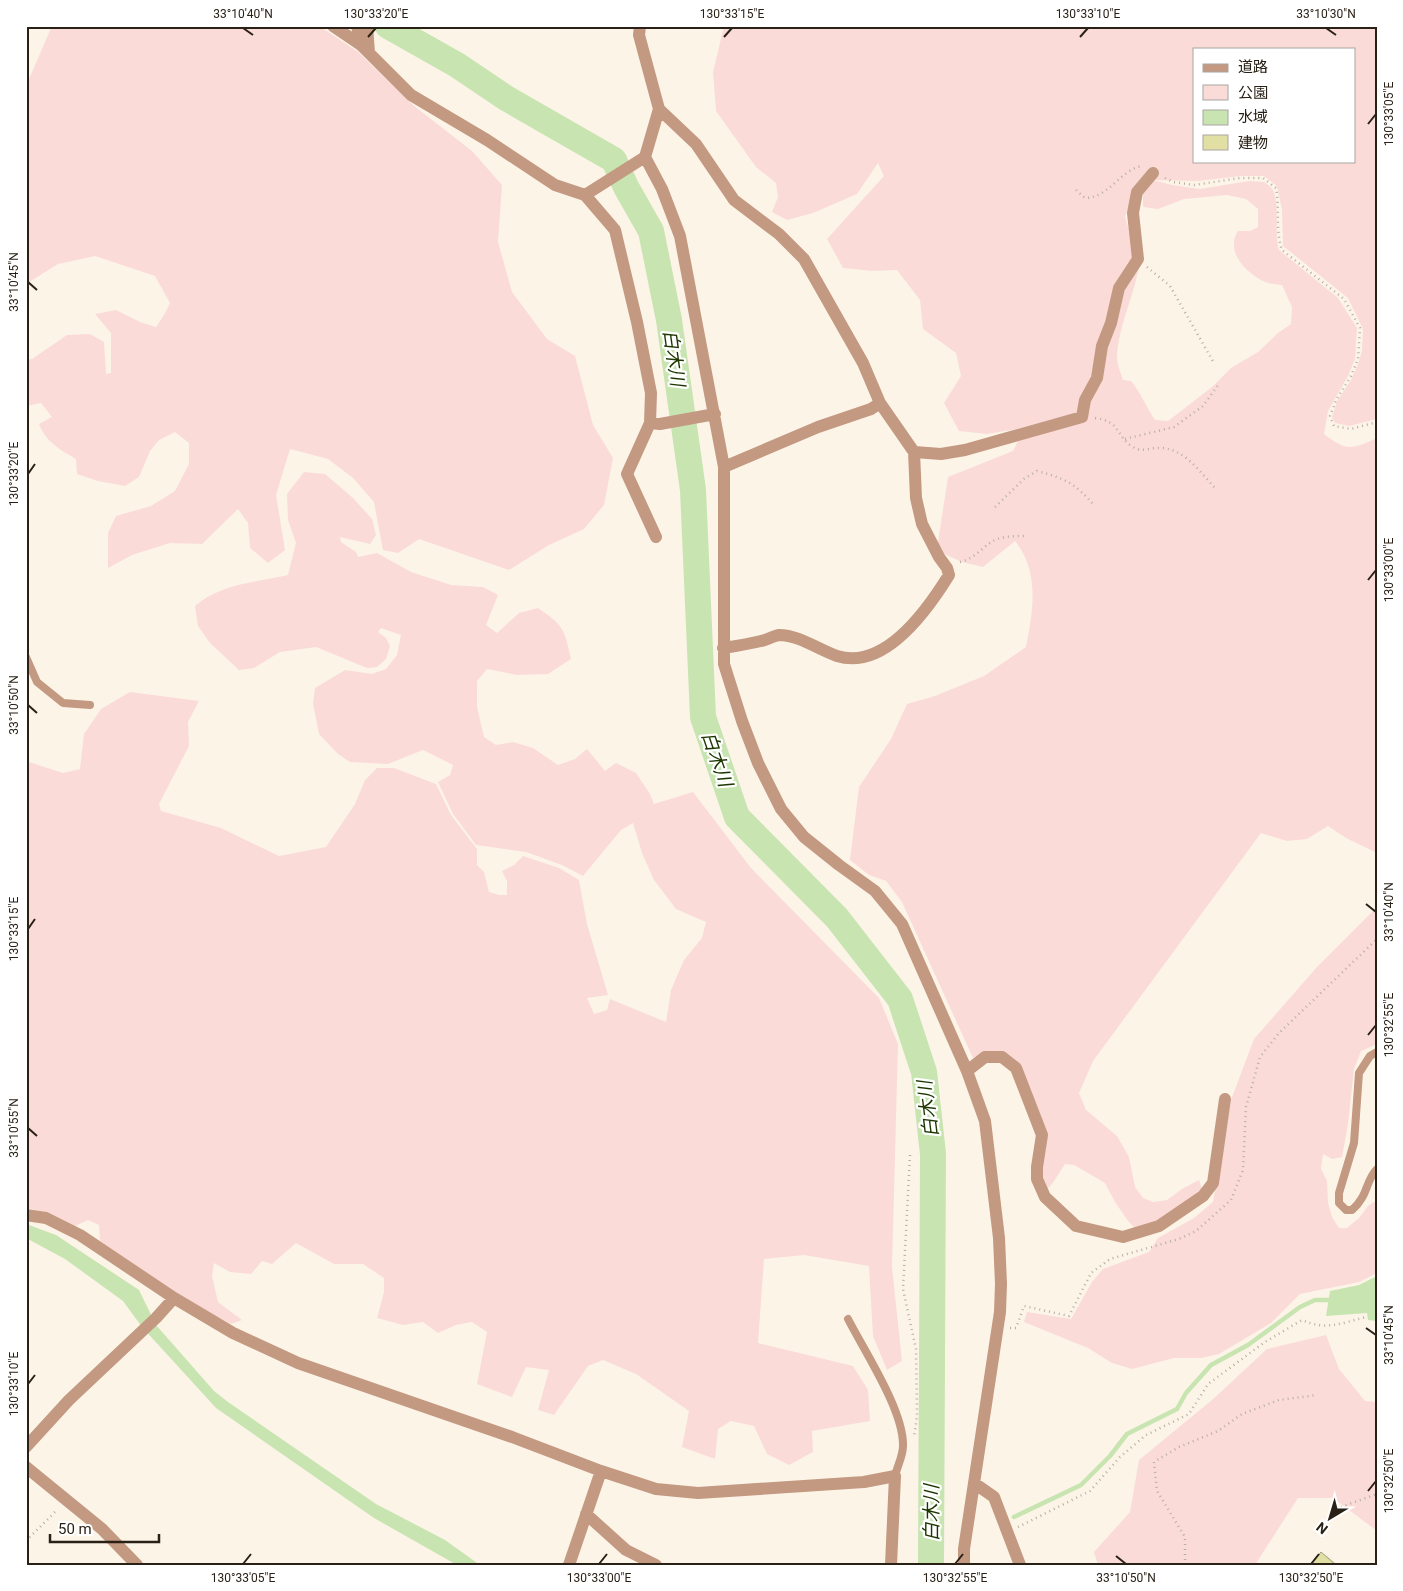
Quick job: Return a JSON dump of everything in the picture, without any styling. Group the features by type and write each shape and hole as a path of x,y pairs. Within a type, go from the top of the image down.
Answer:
{"street":[{"path":"333,26 365,49 410,95 487,140 555,185 585,195 615,230 637,322 655,424 627,474 656,538"},
{"path":"357,26 365,49"},
{"path":"365,49 367,26"},
{"path":"640,26 639,35 659,109 696,144 734,200 780,234 804,259 863,363 880,403 914,452 916,498 922,524 950,574 908,630 892,644 874,654 850,658 844,657 793,638 778,635 764,641 723,648"},
{"path":"585,195 640,161 659,109"},
{"path":"640,161 662,189 680,236 715,414 724,467 724,664 742,721 758,763 781,809 804,837 839,866 875,891 902,924 967,1071 985,1120 998,1228 1001,1284 998,1328 964,1549 964,1565"},
{"path":"914,452 941,454 965,450 1082,417 1085,400 1097,378 1102,346 1111,323 1119,288 1138,259 1133,213 1136,192 1153,173"},
{"path":"724,467 880,403"},
{"path":"655,424 715,414"},
{"path":"967,1071 986,1057 1002,1057 1016,1068 1042,1135 1037,1179 1045,1196 1076,1226 1123,1237 1159,1226 1203,1196 1213,1183 1225,1099"},
{"path":"26,1215 46,1218 80,1235 174,1298 233,1333 298,1363 656,1489 698,1493 864,1482 894,1476 891,1565"},
{"path":"26,1447 69,1400 156,1318 174,1298"},
{"path":"27,1469 102,1530 137,1565"},
{"path":"569,1565 601,1471"},
{"path":"974,1483 994,1497 1020,1565"},
{"path":"586,1514 626,1550 656,1565"}],"lane":[{"path":"26,657 36,682 63,703 90,705"},
{"path":"1377,1052 1370,1056 1360,1073 1354,1143 1339,1193 1339,1203 1346,1210 1352,1210 1359,1204 1366,1192 1371,1174 1377,1169"},
{"path":"848,1320 882,1382 900,1421 903,1448 894,1476"}],"path":[{"path":"1076,190 1085,198 1093,198 1120,179 1131,168 1143,165 1153,173 1173,182 1194,185 1240,178 1263,178 1276,188 1278,229 1282,250 1344,299 1360,328 1358,359 1351,376 1336,400 1330,416 1331,422 1334,426 1351,428 1377,422"},
{"path":"1138,259 1170,286 1214,363"},
{"path":"1125,439 1174,427 1203,406 1220,384"},
{"path":"1082,417 1103,419 1111,422 1134,448 1143,450 1160,448 1183,455 1215,488"},
{"path":"995,507 1024,480 1037,471 1062,477 1078,486 1095,506"},
{"path":"946,566 970,559 997,540 1010,536 1026,536"},
{"path":"998,1328 1016,1328 1024,1306 1069,1316 1091,1273 1110,1259 1179,1239 1196,1231 1231,1200 1243,1170 1246,1108 1260,1057 1279,1033 1377,939"},
{"path":"910,1155 903,1289 916,1349 917,1416 914,1443"},
{"path":"1008,1532 1090,1492 1120,1457 1146,1435 1189,1414 1208,1384 1265,1342 1302,1320 1316,1326 1327,1326 1366,1317"},
{"path":"1185,1565 1185,1537 1157,1491 1154,1462 1179,1447 1218,1431 1242,1414 1279,1400 1317,1395"},
{"path":"1341,1506 1377,1494"},
{"path":"26,1541 67,1500"}],"green space":[{"path":"52,26 319,26 357,51 413,105 472,151 502,185 498,242 512,292 547,339 575,356 593,425 613,458 604,505 584,529 549,545 509,570 419,539 398,553 383,550 374,502 353,478 328,459 290,449 276,495 285,550 268,563 250,548 248,523 238,509 202,544 170,543 132,555 108,568 108,533 116,516 151,506 175,491 189,464 189,443 175,432 159,440 150,451 139,477 125,486 98,481 77,474 76,459 59,448 45,435 39,424 52,417 41,403 26,406 26,360 32,359 67,335 90,334 104,342 106,374 111,373 111,333 95,314 116,310 140,322 156,327 170,303 155,276 95,256 58,264 26,284 26,86"},
{"path":"724,26 1377,26 1377,419 1349,426 1335,423 1332,417 1337,401 1351,380 1358,364 1362,351 1363,329 1348,298 1283,246 1282,210 1277,186 1264,176 1241,176 1198,181 1153,180 1200,189 1249,181 1264,182 1273,190 1275,196 1279,250 1338,298 1357,328 1355,359 1348,376 1328,411 1324,434 1338,444 1350,447 1361,445 1377,438 1377,853 1346,838 1328,826 1307,839 1287,841 1261,833 1093,1061 1079,1093 1086,1110 1117,1136 1129,1157 1135,1187 1143,1198 1153,1202 1167,1200 1199,1180 1203,1192 1173,1220 1143,1236 1128,1221 1105,1183 1074,1165 1065,1164 1047,1189 1040,1175 1046,1145 1041,1120 1017,1064 1002,1054 984,1052 973,1058 902,902 886,881 869,875 850,860 859,787 891,739 907,704 935,696 984,676 1026,647 1031,620 1031,579 1023,553 1015,541 983,567 962,562 940,552 938,542 948,477 1013,451 1019,439 1085,419 1089,398 1100,378 1105,345 1122,288 1139,266 1120,334 1117,361 1123,380 1131,381 1155,420 1168,421 1212,387 1231,368 1258,352 1278,333 1291,324 1292,307 1282,285 1267,283 1256,277 1244,266 1235,253 1234,246 1238,231 1250,231 1258,227 1258,209 1246,199 1227,195 1184,199 1158,209 1143,207 1143,195 1131,200 1125,217 1132,239 1134,261 1117,287 1109,322 1101,341 1095,376 1083,398 1079,414 1022,430 1017,429 987,434 959,431 944,403 961,376 956,353 923,329 920,300 897,270 873,271 843,268 827,239 884,176 878,163 857,194 813,213 787,220 772,212 778,197 776,183 756,167 716,111 713,72"},
{"path":"304,472 325,474 353,498 372,519 376,535 370,544 340,537 341,542 356,552 358,557 377,553 411,572 451,585 483,587 498,595 486,625 497,633 519,613 538,608 553,619 562,629 567,640 571,659 548,674 517,675 487,669 477,681 477,707 484,737 496,745 513,742 533,748 558,765 575,759 587,749 605,771 616,763 636,773 650,794 654,804 693,792 751,868 879,998 898,1044 892,1267 902,1361 887,1370 873,1336 869,1266 804,1255 764,1259 758,1343 853,1366 868,1390 870,1421 812,1431 813,1452 789,1465 767,1454 754,1426 731,1421 718,1429 715,1459 682,1447 689,1411 636,1374 603,1360 588,1366 554,1415 538,1410 549,1370 526,1367 512,1397 477,1384 487,1332 472,1322 456,1325 438,1333 423,1322 403,1325 377,1318 384,1292 384,1278 363,1264 334,1264 296,1243 272,1264 262,1261 251,1274 230,1272 214,1263 212,1276 218,1302 242,1320 231,1324 179,1297 100,1241 99,1225 88,1220 75,1226 46,1212 26,1208 26,761 63,773 80,769 84,734 101,709 130,692 199,701 188,722 189,746 159,804 161,811 221,828 279,856 326,847 355,804 365,780 377,768 394,768 436,784 451,815 477,849 477,865 484,872 489,892 507,895 507,881 502,871 514,865 523,856 559,868 579,880 587,924 608,995 587,998 594,1014 607,1010 610,999 666,1022 671,990 684,960 702,938 706,922 676,909 654,880 642,853 633,823 621,830 583,876 562,865 526,852 476,845 453,814 438,782 450,775 453,765 423,750 388,764 350,762 338,754 319,734 313,704 315,688 345,670 372,674 386,669 397,655 401,635 381,628 378,632 386,638 390,646 386,659 377,667 367,668 316,647 280,652 254,668 239,670 210,643 198,626 195,606 215,593 227,588 288,575 296,543 288,520 287,494"},
{"path":"1377,907 1377,1044 1361,1051 1354,1069 1342,1157 1332,1159 1323,1154 1321,1169 1327,1181 1328,1203 1332,1217 1339,1228 1347,1228 1359,1218 1368,1206 1377,1202 1377,1273 1359,1282 1300,1294 1271,1323 1219,1354 1201,1358 1174,1358 1132,1369 1112,1363 1088,1348 1024,1322 1027,1312 1071,1319 1092,1282 1103,1269 1149,1252 1158,1238 1194,1218 1213,1202 1231,1100 1254,1039 1317,967"},
{"path":"1326,1335 1339,1369 1365,1401 1377,1402 1377,1531 1333,1498 1298,1498 1255,1565 1098,1565 1094,1552 1130,1512 1139,1460 1212,1400 1267,1349"}],"water":[{"path":"26,1224 56,1235 139,1290 156,1325 214,1391 228,1402 376,1504 445,1540 480,1565 457,1565 374,1518 216,1408 142,1327 123,1301 65,1259 26,1238"},
{"path":"1377,1276 1377,1321 1368,1320 1367,1313 1326,1316 1330,1291 1359,1285"}],"building":[{"path":"1321,1552 1336,1565 1311,1565"}],"waterway":[{"name":"白木川","path":"388,26 457,65 506,98 614,160 626,187 651,231 669,320 693,490 703,717 737,817 837,918 900,999 924,1072 933,1154 931,1565"},
{"path":"1014,1517 1081,1485 1110,1456 1127,1434 1177,1409 1186,1393 1211,1365 1248,1345 1300,1307 1315,1300 1333,1300"}]}
